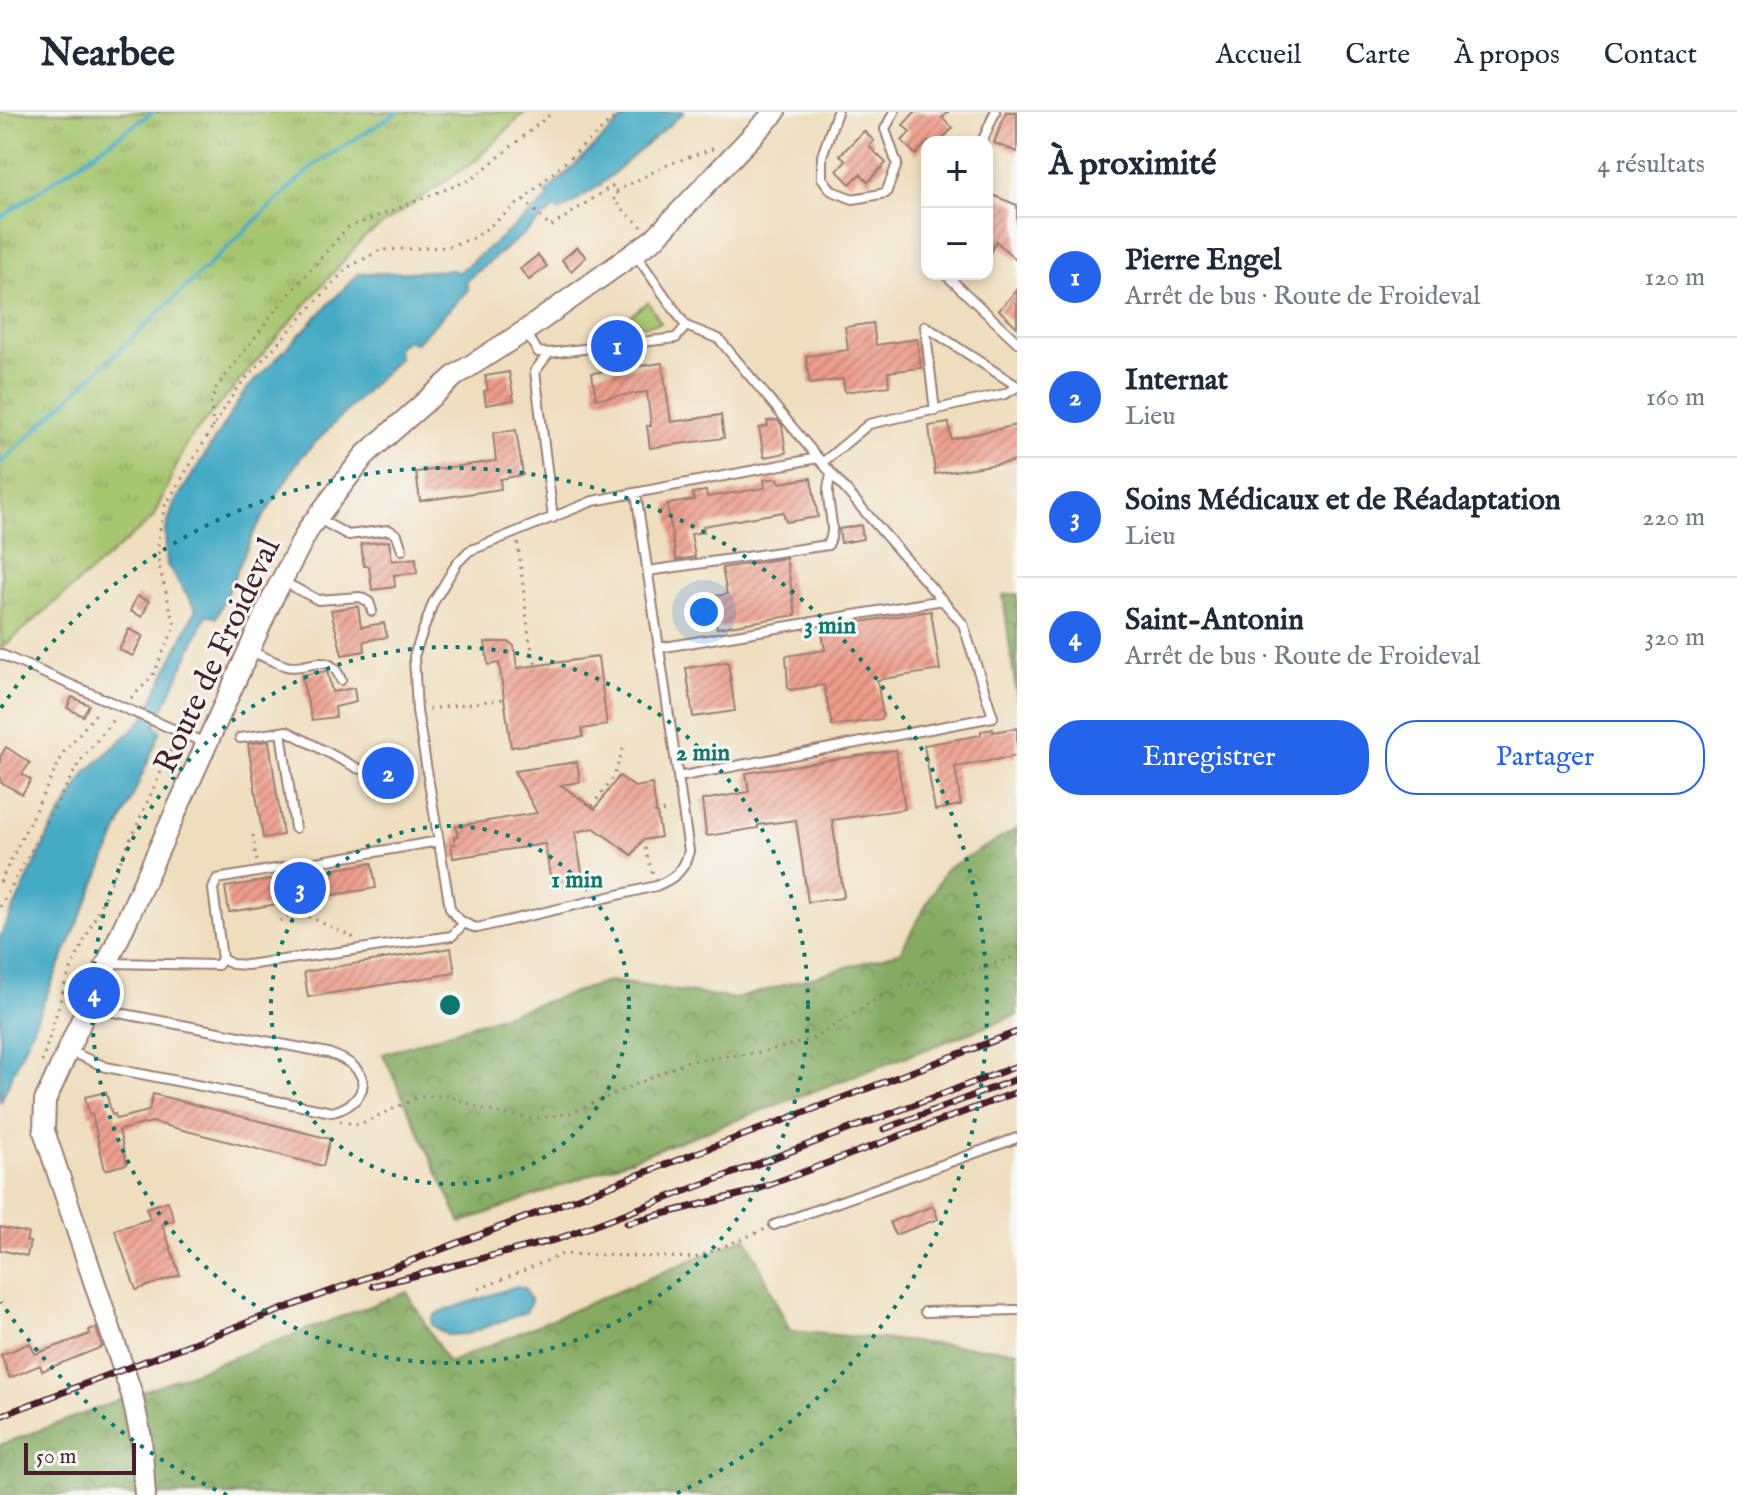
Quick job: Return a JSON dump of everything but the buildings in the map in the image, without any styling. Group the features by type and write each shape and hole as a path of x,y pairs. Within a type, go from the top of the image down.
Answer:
{"street":[{"name":"Route de Froideval","path":"145,1495 141,1438 132,1395 44,1131 45,1101 206,744 282,580 316,517 365,455 456,375 636,255 775,112"}],"lane":[{"path":"837,112 822,156 822,178 832,191 853,199 886,193 897,164 885,129 894,112"},
{"path":"985,136 995,112"},
{"path":"636,255 686,326 719,339 963,624 993,717 678,777"},
{"path":"951,280 1017,342"},
{"path":"525,331 538,352 549,353 676,338 686,326"},
{"path":"636,493 689,851 685,866 674,878 656,886 477,928 456,918 450,908 417,711 414,656 433,603 457,563 469,551 593,501 636,493 820,460 869,424 935,411 1005,394 1017,386 925,326 935,411"},
{"path":"549,353 535,371 553,518"},
{"path":"648,571 828,545 833,537 827,485 832,474"},
{"path":"316,517 348,535 389,530 397,535 402,550"},
{"path":"282,580 318,600 360,597 369,602 372,611"},
{"path":"659,648 943,600"},
{"path":"249,650 289,667 319,662 330,665 338,670 341,680"},
{"path":"0,654 206,744"},
{"path":"240,738 287,731 359,769"},
{"path":"281,732 295,828"},
{"path":"108,963 218,965 222,959 213,889 217,879 439,841"},
{"path":"222,959 232,964 247,965 452,936 464,923"},
{"path":"69,1050 106,1067 332,1112 353,1104 359,1097 361,1077 355,1066 328,1053 88,1007"},
{"path":"774,1225 1017,1138"},
{"path":"925,1312 1017,1310"}],"path":[{"path":"213,428 211,404 216,388 278,307 347,228 472,179 553,112"},
{"path":"0,907 79,763 136,691 152,677 175,626 159,566 158,538 165,506 237,388 347,268 381,250 447,247 476,237 524,199 621,112"},
{"path":"616,191 669,164 720,146 736,155"},
{"path":"524,199 550,227 612,186 618,195 613,200 654,239"},
{"path":"517,532 529,637 536,666"},
{"path":"417,711 504,699"},
{"path":"0,882 64,752 107,701"},
{"path":"41,1065 66,981 179,732"},
{"path":"592,806 614,776 624,746"},
{"path":"654,813 683,807"},
{"path":"253,835 257,870"},
{"path":"640,842 645,847 656,886"},
{"path":"280,921 293,912 299,912 363,942 366,948"},
{"path":"328,1119 358,1125 419,1097 448,1095 485,1110 532,1119 571,1113 688,1061 762,1052 813,1039 889,991 1017,956"},
{"path":"479,1289 563,1254 695,1258 774,1225"}],"green space":[{"path":"0,112 525,112 476,160 363,238 187,442 153,518 1,649"},
{"path":"648,302 661,323 611,330"},
{"path":"1017,594 1017,700 1003,595"},
{"path":"1017,829 1017,1015 461,1223 383,1054 609,981 735,999 900,952 946,869"},
{"path":"746,1237 790,1331 1017,1351 1017,1495 0,1495 0,1445 407,1292 448,1363"}],"water":[{"path":"630,112 684,112 600,185 559,212 555,208 466,281 468,290 416,343 406,340 397,348 398,359 300,458 254,532 216,618 207,614 155,726 161,731 0,1103 0,937 50,832 87,772 143,720 196,609 167,565 165,532 174,504 245,391 358,274 454,270 458,273 549,198 546,193"},
{"path":"517,1286 524,1288 531,1301 526,1312 467,1334 447,1335 432,1325 432,1318 438,1313"}],"waterway":[{"path":"0,218 153,112"},
{"path":"0,464 314,165 398,112"}],"railway":[{"path":"0,1416 1017,1032"},
{"path":"373,1286 558,1239 1017,1066"},
{"path":"884,1129 1017,1079"},
{"path":"627,1223 750,1192 1017,1092"}],"place":[{"name":"Pierre Engel","path":"617,346"},
{"name":"Internat","path":"388,773"},
{"name":"Soins Médicaux et de Réadaptation","path":"300,888"},
{"name":"Saint-Antonin","path":"94,993"}]}
